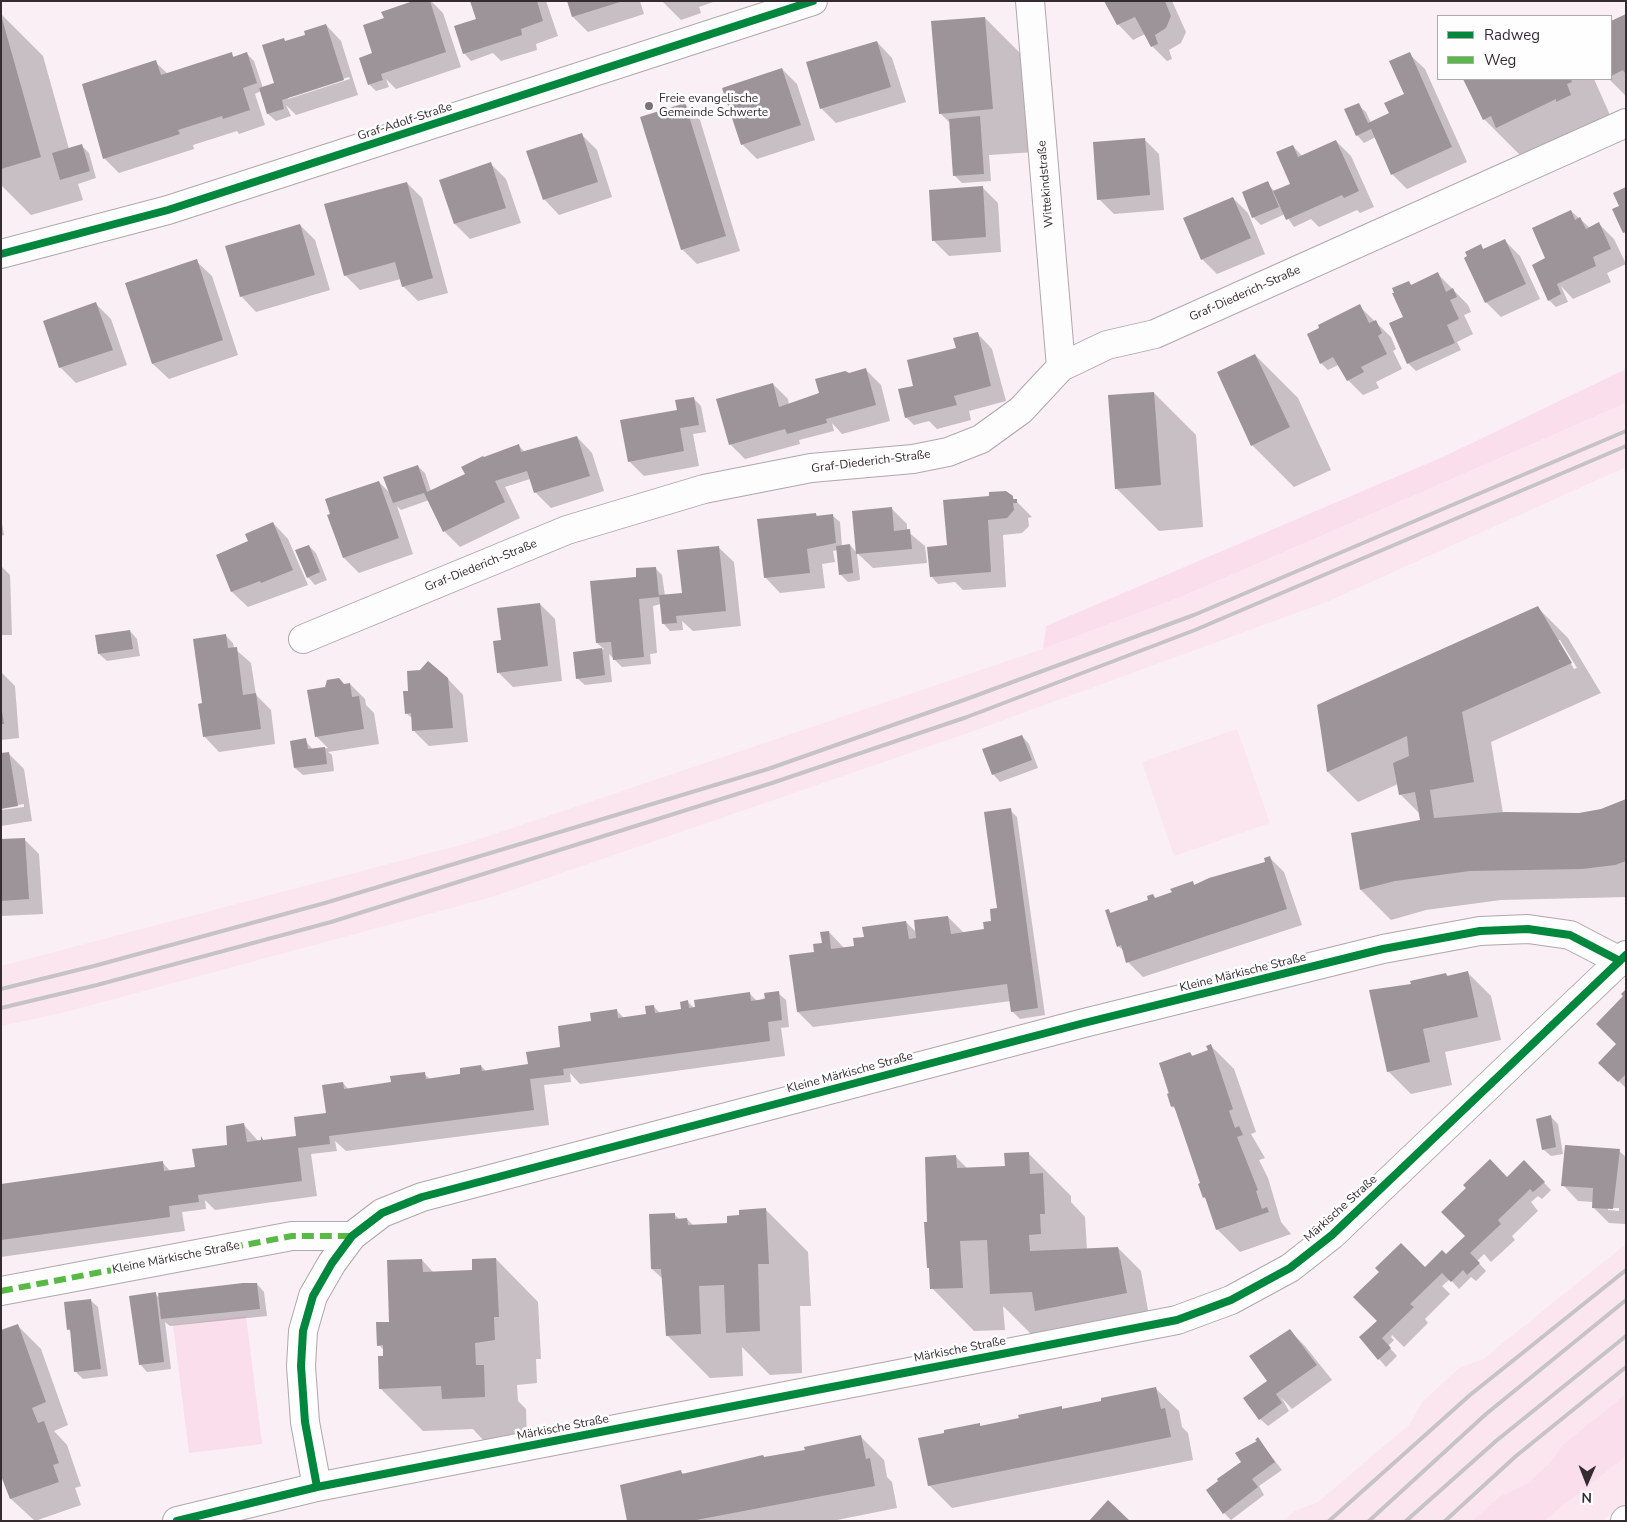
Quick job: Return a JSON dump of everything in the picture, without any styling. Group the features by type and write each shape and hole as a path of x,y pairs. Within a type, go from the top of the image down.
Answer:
{"street":[{"name":"Graf-Adolf-Straße","path":"1,254 176,208 813,1"},
{"name":"Wittekindstraße","path":"1030,1 1061,367"},
{"name":"Graf-Diederich-Straße","path":"303,639 567,530 704,489 811,468 913,459 948,452 981,439 1021,410 1061,367 1107,345 1155,334 1626,123"},
{"name":"Kleine Märkische Straße","path":"317,1487 304,1422 301,1366 303,1331 312,1296 332,1263 352,1236 382,1213 422,1197 1084,1024 1383,950 1480,931 1528,930 1570,935 1623,958"},
{"name":"Märkische Straße","path":"177,1521 317,1487 1177,1320 1231,1300 1290,1268 1332,1235 1623,958"},
{"name":"Kleine Märkische Straße","path":"1,1291 292,1236 352,1236"}],"shaded area":[{"path":"1626,369 1626,403 1183,596 1043,649 1046,626 1445,456"},
{"path":"1626,403 1626,467 1329,601 968,733 492,897 66,1012 1,1026 1,966 468,843 1043,649 1183,596"},
{"path":"1237,729 1270,823 1174,856 1142,762"},
{"path":"1626,1244 1626,1502 1603,1521 1284,1521 1294,1511 1318,1502 1410,1424 1422,1402 1459,1368 1483,1359"},
{"path":"246,1316 262,1444 189,1453 173,1325"},
{"path":"1626,1394 1626,1456 1543,1521 1472,1521 1499,1497 1528,1483 1549,1464 1564,1444"}],"building":[{"path":"413,1 430,1 446,52 381,74 383,80 368,85 359,58 372,53 363,25 384,18 381,12"},
{"path":"470,1 537,1 543,21 521,29 522,35 463,54 454,26 476,19"},
{"path":"567,1 620,1 620,2 572,17"},
{"path":"1104,1 1165,1 1171,16 1166,28 1155,35 1158,44 1151,47 1135,17 1117,25"},
{"path":"1626,14 1626,75 1623,70 1612,76 1612,21"},
{"path":"1,15 41,157 1,169"},
{"path":"985,17 993,109 939,114 931,21"},
{"path":"326,24 344,80 282,100 284,109 267,114 259,88 274,83 262,45 284,38 285,41 305,35 304,31"},
{"path":"877,41 891,87 820,109 806,62"},
{"path":"232,52 233,57 247,52 257,83 243,88 250,110 223,119 222,116 178,130 180,134 103,159 82,84 156,60 161,75"},
{"path":"1410,52 1452,147 1391,175 1371,129 1356,136 1344,109 1359,103 1368,123 1389,113 1384,103 1404,94 1389,61"},
{"path":"782,68 801,125 741,145 722,88"},
{"path":"1463,80 1571,80 1572,82 1567,84 1571,95 1556,102 1556,99 1496,128 1491,116 1483,120"},
{"path":"685,103 726,236 681,250 640,117"},
{"path":"980,116 984,174 953,176 949,119"},
{"path":"582,133 598,182 543,200 526,151"},
{"path":"1145,138 1150,195 1097,200 1093,142"},
{"path":"1336,140 1359,191 1344,198 1342,195 1286,220 1273,191 1290,184 1276,152 1293,145 1298,157"},
{"path":"82,144 90,171 60,180 52,153"},
{"path":"491,162 506,208 454,224 439,180"},
{"path":"1268,181 1279,207 1252,218 1242,192"},
{"path":"407,182 433,278 402,287 395,262 344,276 324,204"},
{"path":"983,186 986,237 932,241 929,190"},
{"path":"1626,187 1626,232 1623,233 1612,209 1619,206 1613,193"},
{"path":"1233,197 1251,238 1201,260 1183,218"},
{"path":"1571,210 1575,220 1580,217 1586,229 1599,222 1611,249 1593,257 1596,266 1557,284 1561,294 1548,301 1532,265 1545,258 1532,228"},
{"path":"300,224 315,275 240,297 225,246"},
{"path":"1505,239 1526,284 1485,303 1464,258 1467,256 1465,252 1481,244 1483,249"},
{"path":"197,259 223,340 152,364 125,283"},
{"path":"1438,272 1446,292 1453,288 1457,297 1450,300 1459,319 1447,325 1455,343 1407,364 1389,323 1403,317 1392,293 1394,293 1392,288 1409,281 1411,285"},
{"path":"96,302 113,350 59,368 43,321"},
{"path":"1360,304 1369,323 1376,320 1382,333 1378,336 1387,354 1361,367 1364,372 1347,381 1333,357 1320,364 1307,334 1319,328 1318,325"},
{"path":"978,332 991,386 954,396 957,405 905,418 898,389 913,386 907,360 956,348 953,338"},
{"path":"1255,354 1290,427 1251,446 1217,372"},
{"path":"866,368 876,405 826,419 827,423 787,434 785,429 729,445 716,399 773,383 779,407 819,393 815,379"},
{"path":"1154,392 1161,485 1115,489 1108,395"},
{"path":"694,397 699,425 680,428 684,451 628,462 620,420 677,410 675,400"},
{"path":"577,436 590,476 534,493 527,471 495,481 505,502 443,532 424,493 393,503 383,477 418,465 427,492 465,474 461,467 483,456 519,444 521,452"},
{"path":"379,481 399,538 343,558 327,515 330,514 325,499"},
{"path":"1006,491 1013,496 1013,499 1017,499 1017,503 1013,503 1014,510 1007,518 988,520 991,572 930,577 927,547 947,545 943,500 989,496 989,492"},
{"path":"892,507 894,531 910,529 912,549 856,554 852,511"},
{"path":"816,513 816,516 833,514 836,543 807,549 810,573 764,578 757,519"},
{"path":"273,522 293,570 261,583 260,581 231,592 216,555 248,541 245,534"},
{"path":"850,544 853,573 839,575 836,546"},
{"path":"309,545 320,572 307,578 295,550"},
{"path":"719,546 726,611 676,616 677,623 662,624 659,595 682,593 677,550"},
{"path":"656,567 659,597 639,599 644,657 613,660 611,642 596,643 590,581 636,577 636,568"},
{"path":"540,603 548,666 497,673 493,641 501,640 497,608"},
{"path":"1538,606 1572,663 1462,712 1474,782 1430,790 1434,818 1505,812 1579,813 1601,809 1626,799 1626,861 1615,865 1582,869 1470,871 1395,881 1360,890 1351,833 1420,820 1415,792 1399,795 1393,763 1409,756 1407,736 1327,772 1317,705"},
{"path":"130,630 133,649 98,654 95,635"},
{"path":"226,634 228,648 237,647 243,695 256,693 261,729 203,737 198,704 202,703 193,639"},
{"path":"602,648 605,675 576,679 573,652"},
{"path":"428,661 448,678 453,728 412,731 411,713 405,714 403,691 408,691 407,671 420,670"},
{"path":"339,678 344,684 350,683 352,697 359,696 364,729 315,737 307,690 325,687 327,680"},
{"path":"1,704 4,724 1,724"},
{"path":"1022,735 1032,760 992,775 982,749"},
{"path":"306,738 308,749 325,747 327,764 294,768 290,741"},
{"path":"9,752 18,806 1,809 1,753"},
{"path":"1011,808 1038,1008 1011,1012 1007,984 797,1012 789,955 814,952 813,944 822,943 820,932 829,931 831,949 854,946 853,938 864,937 862,927 906,921 909,939 916,938 914,920 948,916 951,934 984,929 983,922 991,921 990,909 997,908 984,812"},
{"path":"25,838 29,899 1,901 1,839"},
{"path":"1270,856 1287,909 1126,963 1121,945 1117,947 1105,910 1109,909 1110,913 1148,900 1147,896 1153,894 1155,898 1172,892 1170,889 1193,881 1194,885 1209,878 1265,862 1264,858"},
{"path":"1468,971 1478,1017 1423,1029 1430,1062 1387,1072 1369,990 1411,984 1410,981 1446,973 1447,976"},
{"path":"1626,989 1626,1074 1618,1082 1598,1063 1616,1044 1596,1024 1623,996 1621,994"},
{"path":"779,991 782,1020 768,1022 770,1041 563,1069 564,1075 530,1079 534,1110 329,1136 330,1144 298,1148 302,1181 198,1195 199,1202 169,1206 170,1217 1,1240 1,1184 163,1161 164,1171 195,1167 192,1149 227,1145 226,1126 244,1123 247,1142 261,1140 261,1136 263,1140 296,1136 294,1117 326,1113 322,1085 343,1082 344,1089 391,1082 390,1076 425,1072 426,1079 460,1074 460,1068 481,1065 482,1071 528,1064 526,1052 560,1047 558,1026 591,1021 590,1013 617,1009 618,1018 646,1014 645,1006 654,1005 655,1013 681,1009 680,1002 688,1000 689,1008 695,1007 694,1000 750,992 751,1001 765,999 764,993"},
{"path":"1211,1044 1233,1109 1229,1111 1235,1128 1239,1126 1243,1135 1237,1137 1258,1190 1256,1191 1262,1209 1267,1207 1269,1212 1216,1230 1205,1197 1203,1198 1198,1184 1200,1183 1174,1106 1171,1107 1167,1094 1169,1093 1159,1063 1190,1052 1192,1056 1208,1050 1206,1046"},
{"path":"1551,1115 1556,1147 1542,1150 1536,1119"},
{"path":"1565,1145 1620,1149 1613,1209 1592,1208 1593,1188 1561,1186"},
{"path":"1029,1152 1030,1174 1043,1173 1045,1214 1040,1214 1041,1234 1029,1235 1030,1251 1118,1247 1127,1293 1035,1311 1032,1292 990,1294 987,1240 960,1241 963,1288 930,1289 924,1222 927,1222 925,1157 956,1155 957,1168 1005,1166 1004,1153"},
{"path":"1490,1159 1507,1177 1524,1160 1545,1182 1533,1192 1530,1189 1498,1220 1501,1224 1470,1253 1480,1263 1467,1275 1463,1270 1451,1282 1442,1273 1410,1304 1414,1307 1382,1338 1391,1348 1378,1360 1359,1337 1377,1321 1353,1297 1379,1272 1375,1268 1401,1243 1425,1267 1442,1250 1446,1254 1465,1236 1441,1212 1466,1188 1463,1185"},
{"path":"766,1208 769,1264 758,1264 760,1331 726,1333 724,1285 699,1286 701,1334 666,1336 661,1269 651,1269 649,1214 675,1213 675,1219 687,1218 688,1225 727,1223 727,1216 739,1215 739,1210"},
{"path":"496,1258 499,1317 494,1317 495,1340 475,1343 476,1365 484,1365 485,1397 442,1399 441,1386 379,1389 378,1356 383,1356 383,1345 377,1346 376,1322 389,1322 387,1260 422,1259 423,1272 472,1270 472,1259"},
{"path":"257,1283 260,1309 161,1319 158,1293"},
{"path":"156,1292 164,1362 139,1365 129,1296"},
{"path":"91,1299 101,1369 74,1372 70,1329 67,1330 64,1302"},
{"path":"18,1324 46,1402 32,1408 38,1423 44,1421 59,1463 53,1465 59,1482 10,1499 1,1476 1,1330"},
{"path":"1290,1329 1317,1365 1276,1394 1282,1403 1259,1420 1243,1398 1267,1381 1249,1356"},
{"path":"1156,1387 1161,1409 1165,1408 1171,1437 928,1486 918,1438 944,1433 944,1430 980,1423 980,1426 1019,1418 1018,1415 1062,1406 1062,1409 1101,1401 1101,1398"},
{"path":"861,1435 866,1459 870,1458 875,1486 691,1521 627,1521 620,1485 681,1470 682,1474 763,1455 764,1457 805,1450 804,1447"},
{"path":"1258,1437 1275,1462 1252,1479 1258,1487 1223,1514 1206,1490 1218,1481 1217,1479 1241,1462 1235,1453 1257,1441 1255,1440"},
{"path":"1108,1500 1130,1521 1089,1521"}],"railway":[{"path":"1,989 94,966 325,903 768,769 964,700 1194,615 1626,431"},
{"path":"1,1008 97,985 331,922 772,783 967,717 1195,630 1626,446"},
{"path":"1329,1521 1470,1395 1626,1270"},
{"path":"1369,1521 1486,1414 1626,1300"},
{"path":"1406,1521 1496,1441 1626,1336"},
{"path":"1445,1521 1516,1456 1626,1367"}],"marked path":[{"path":"1,1291 292,1236 352,1236"}],"cycle path":[{"path":"1,254 168,210 813,1"},
{"path":"317,1487 305,1422 301,1366 303,1331 313,1296 332,1263 352,1236 382,1213 422,1197 1084,1023 1383,949 1480,931 1528,929 1570,935 1620,961"},
{"path":"177,1521 317,1487 1177,1320 1231,1300 1290,1268 1332,1235 1626,955"}],"place":[{"name":"Freie evangelische Gemeinde Schwerte","path":"649,106"}]}
